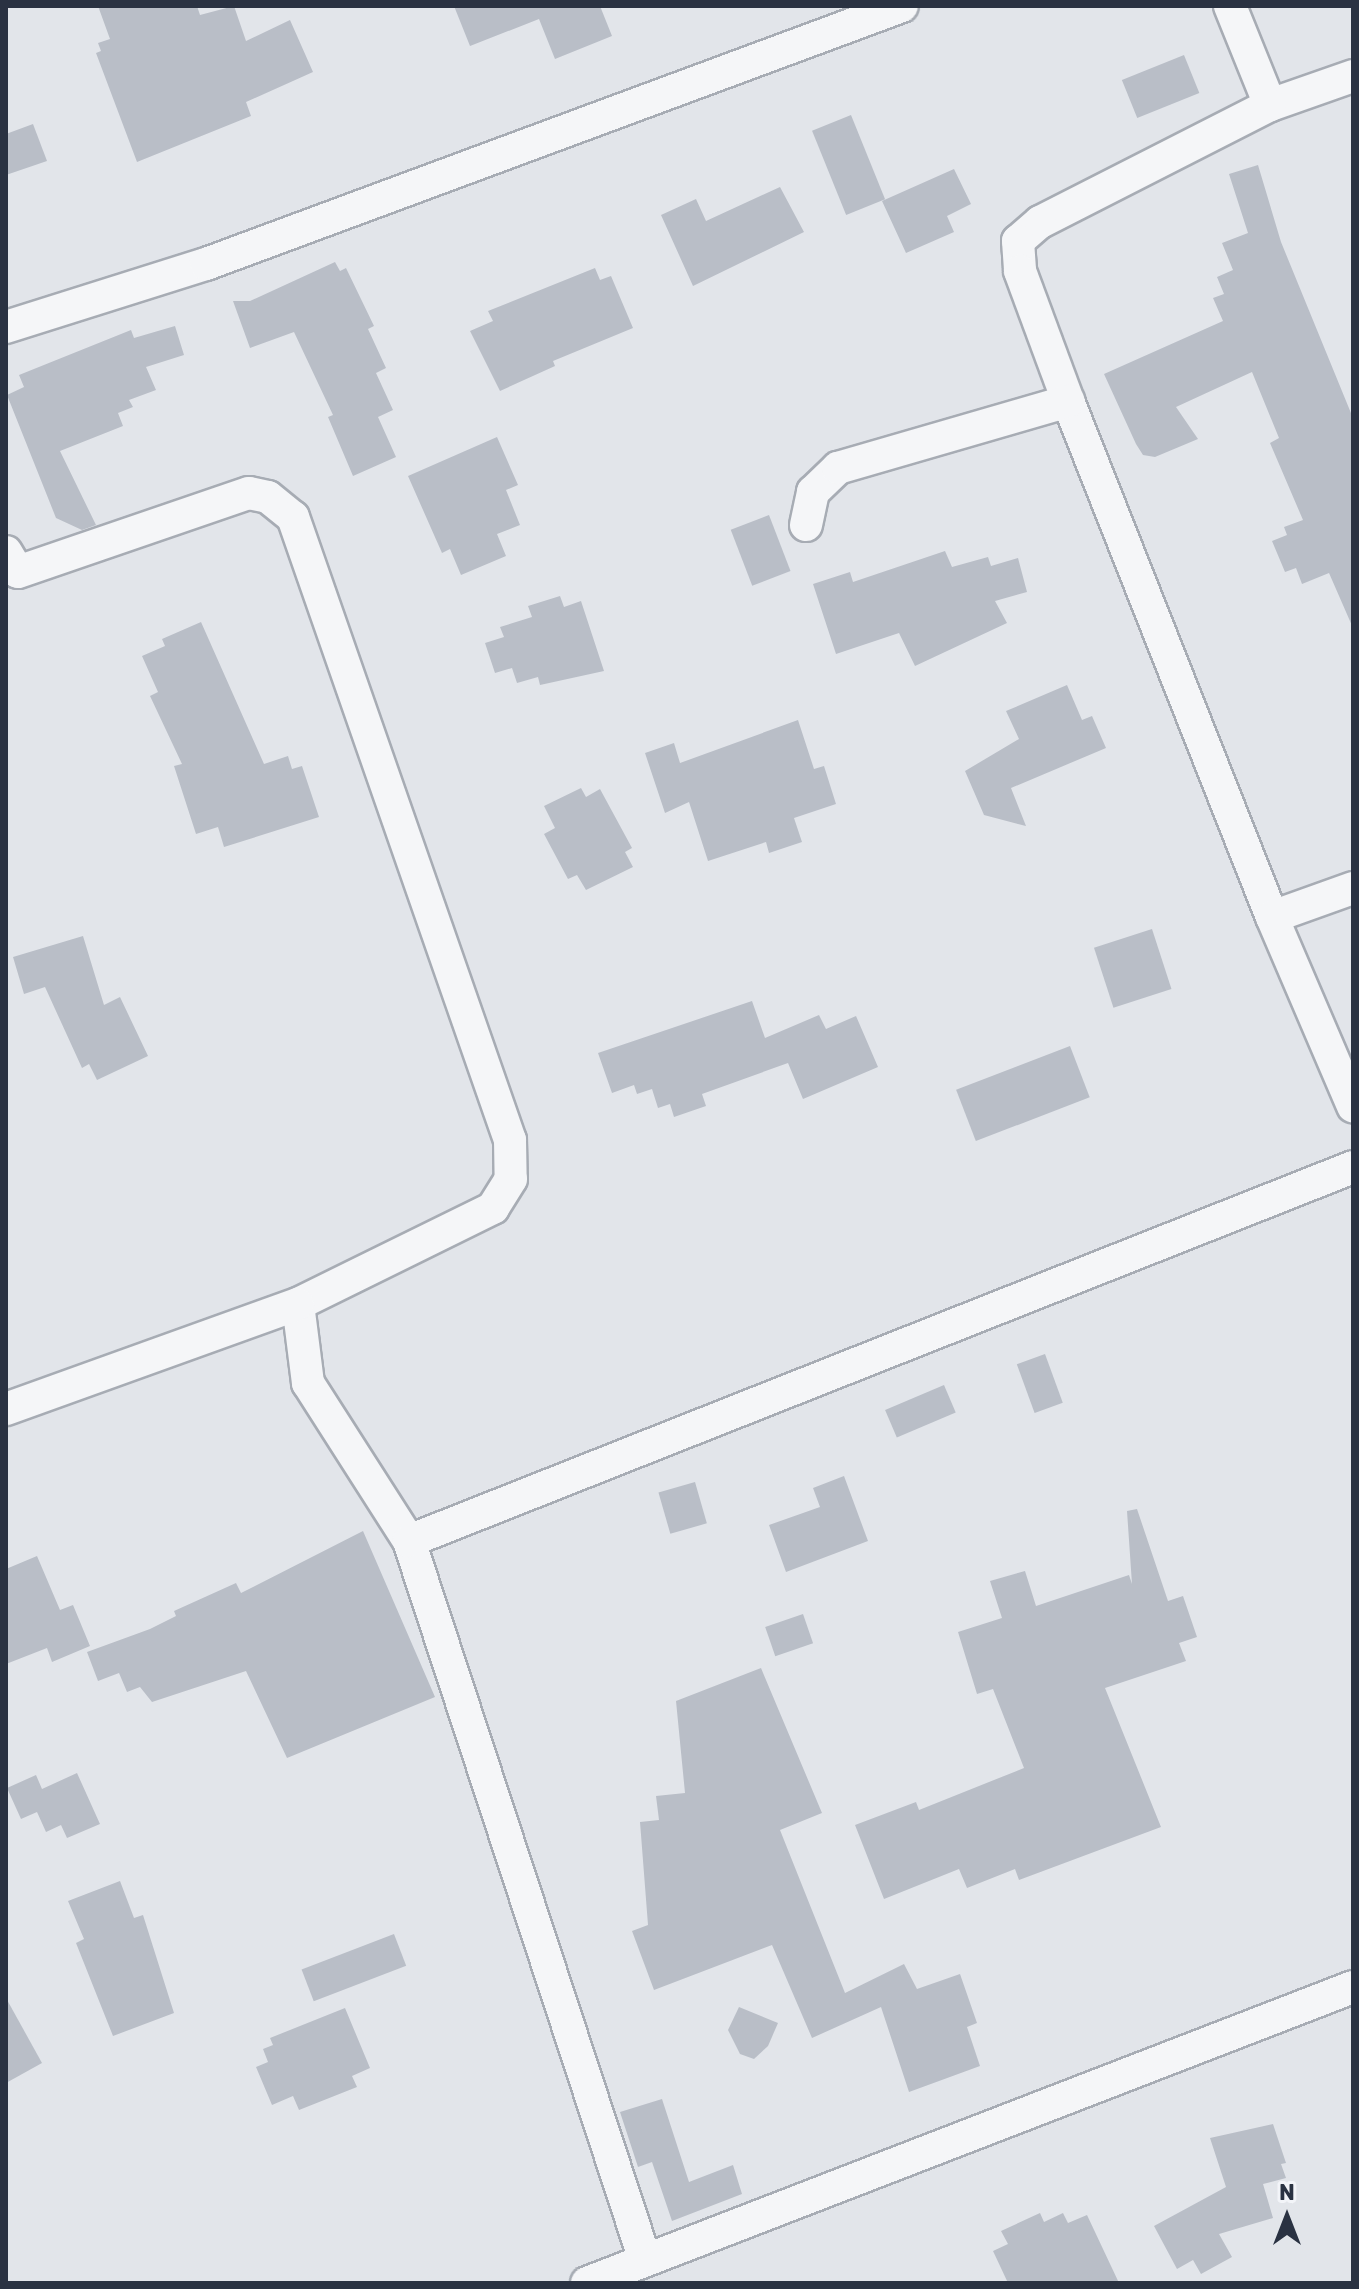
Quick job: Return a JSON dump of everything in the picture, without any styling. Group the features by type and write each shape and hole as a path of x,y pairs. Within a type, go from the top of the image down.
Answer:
{"street":[{"path":"6,327 206,264 902,6"},
{"path":"1230,6 1270,105"},
{"path":"1353,76 1270,105 1040,222 1018,241 1020,271 1068,401 1272,917 1353,1106"},
{"path":"806,525 813,492 838,468 1068,401"},
{"path":"6,1409 298,1304 493,1208 511,1179 510,1140 293,517 268,497 249,493 10,567"},
{"path":"1272,917 1353,888"},
{"path":"409,1541 1353,1167"},
{"path":"298,1304 308,1383 409,1541 645,2260"},
{"path":"587,2283 1353,1987"}],"building":[{"path":"98,6 197,6 200,15 234,6 246,41 290,20 313,72 246,102 251,116 137,162 96,53 101,51 98,43 110,39"},
{"path":"454,6 600,6 612,36 555,59 539,19 470,46"},
{"path":"1184,55 1199,93 1137,118 1122,80"},
{"path":"851,115 885,199 846,215 812,131"},
{"path":"33,124 47,161 6,175 6,134"},
{"path":"1258,165 1281,242 1353,418 1353,628 1329,573 1302,584 1296,568 1285,572 1272,541 1287,535 1284,527 1303,520 1270,443 1279,438 1252,372 1176,407 1198,439 1155,457 1143,455 1136,444 1104,374 1223,321 1213,298 1224,294 1217,277 1233,270 1222,243 1248,233 1229,174"},
{"path":"954,169 971,204 947,216 954,232 906,253 882,201"},
{"path":"780,187 804,232 693,286 661,215 696,199 706,221"},
{"path":"335,262 340,271 346,268 374,326 368,329 386,368 376,373 393,410 378,417 396,457 353,476 328,417 333,415 294,332 250,348 233,301 250,301"},
{"path":"595,268 600,280 611,276 633,328 553,361 555,366 500,391 470,331 493,321 488,311"},
{"path":"175,326 184,355 146,367 156,390 129,400 133,407 118,413 123,426 60,451 96,525 82,530 56,518 7,395 24,387 19,375 131,330 134,338"},
{"path":"497,437 518,485 506,490 520,525 497,534 506,556 461,575 450,549 442,553 408,476"},
{"path":"769,515 791,571 752,586 731,530"},
{"path":"945,551 952,567 988,557 991,566 1018,558 1027,592 995,601 1007,623 915,666 899,633 836,654 813,584 850,572 853,582"},
{"path":"560,596 564,607 581,601 604,671 540,685 538,677 517,683 512,668 495,673 485,643 504,637 500,627 532,617 528,606"},
{"path":"201,622 264,764 288,756 292,769 302,766 319,817 224,847 218,827 196,834 174,766 182,764 150,696 158,692 142,656 165,646 162,639"},
{"path":"1067,685 1082,720 1092,716 1106,748 1011,788 1026,826 984,815 965,771 1019,739 1006,711"},
{"path":"798,720 814,769 824,766 836,804 794,818 802,842 769,853 766,842 708,861 689,802 665,813 645,753 674,743 680,763"},
{"path":"581,788 586,797 600,789 632,848 625,852 633,867 586,890 577,875 568,879 544,834 555,828 544,806"},
{"path":"1152,929 1171,989 1113,1008 1094,948"},
{"path":"83,936 104,1005 120,997 148,1056 97,1080 89,1064 82,1068 45,987 24,994 13,957"},
{"path":"752,1001 765,1038 819,1015 826,1029 856,1016 878,1067 803,1099 788,1063 702,1094 706,1106 674,1117 670,1104 658,1108 652,1089 637,1094 634,1085 612,1093 598,1053"},
{"path":"1070,1046 1090,1097 976,1141 956,1090"},
{"path":"1045,1354 1063,1403 1035,1413 1017,1364"},
{"path":"944,1385 956,1413 897,1438 885,1410"},
{"path":"844,1476 868,1541 786,1572 769,1525 820,1507 813,1488"},
{"path":"695,1482 707,1523 670,1534 658,1492"},
{"path":"1137,1509 1168,1601 1183,1596 1197,1637 1179,1643 1186,1661 1105,1688 1161,1827 1019,1880 1015,1869 967,1888 959,1869 884,1899 855,1825 916,1802 919,1810 1024,1768 993,1689 977,1694 958,1632 1002,1618 990,1581 1025,1571 1036,1606 1129,1575 1132,1584 1127,1511"},
{"path":"363,1531 435,1697 287,1758 246,1671 152,1702 140,1687 127,1692 119,1673 98,1681 87,1652 150,1629 176,1616 174,1611 236,1583 241,1593"},
{"path":"37,1556 60,1610 73,1605 90,1646 52,1662 47,1648 6,1664 6,1569"},
{"path":"803,1614 813,1643 775,1656 765,1627"},
{"path":"761,1668 822,1813 780,1830 845,1993 904,1964 917,1989 960,1974 977,2023 967,2027 980,2066 909,2092 881,2007 812,2038 772,1945 654,1990 632,1931 648,1925 640,1822 659,1820 656,1796 685,1793 676,1701"},
{"path":"77,1773 100,1824 67,1838 61,1825 46,1832 37,1812 21,1819 7,1788 36,1775 42,1789"},
{"path":"120,1881 134,1918 143,1915 174,2013 113,2036 76,1943 84,1939 68,1901"},
{"path":"394,1934 406,1966 314,2001 302,1969"},
{"path":"6,1998 42,2063 6,2083"},
{"path":"739,2007 778,2023 768,2046 754,2059 740,2054 728,2030"},
{"path":"345,2008 370,2068 352,2076 357,2087 299,2110 293,2096 272,2105 256,2067 268,2062 263,2049 273,2045 270,2038"},
{"path":"662,2099 689,2182 733,2165 742,2194 672,2221 652,2162 638,2167 620,2112"},
{"path":"1273,2124 1286,2163 1281,2164 1286,2178 1263,2184 1273,2218 1219,2234 1232,2257 1201,2274 1193,2260 1177,2269 1154,2226 1226,2187 1210,2138"},
{"path":"1040,2213 1044,2222 1063,2213 1068,2223 1087,2215 1119,2283 1008,2283 993,2251 1008,2244 1001,2231"}]}
